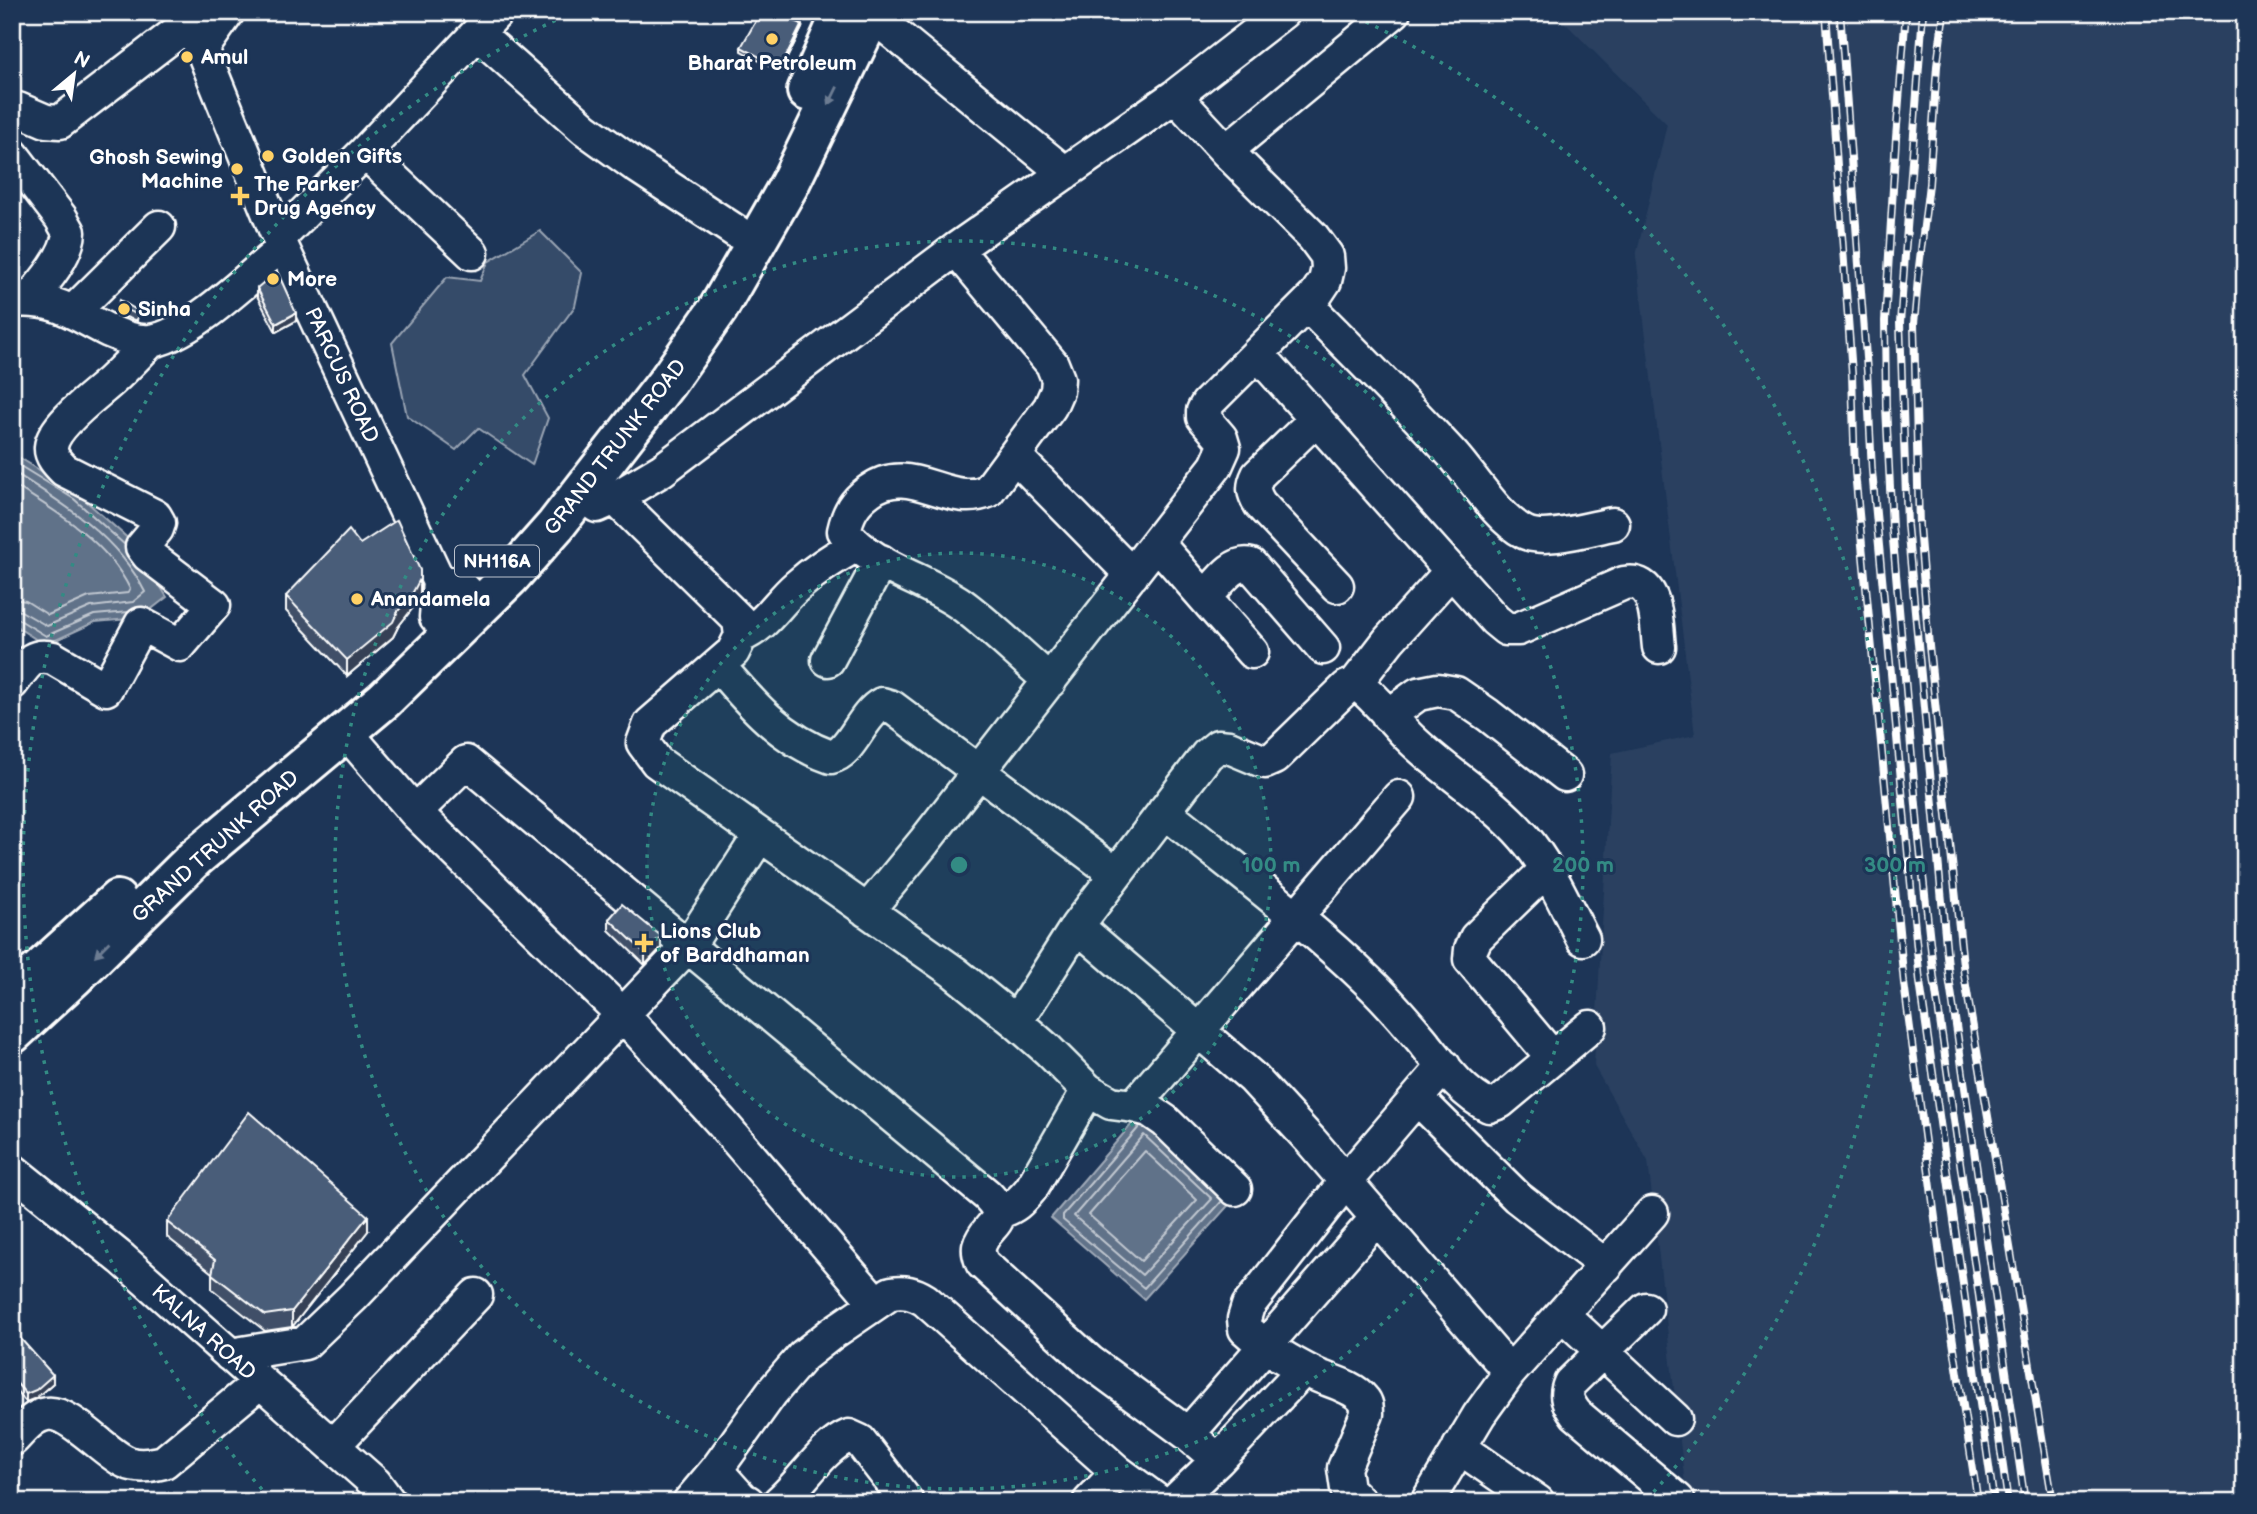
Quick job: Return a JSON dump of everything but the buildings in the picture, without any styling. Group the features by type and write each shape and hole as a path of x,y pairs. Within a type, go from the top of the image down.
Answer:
{"highway":[{"name":"GRAND TRUNK ROAD","path":"540,529 717,268 809,89 862,13"},
{"name":"GRAND TRUNK ROAD","path":"12,995 184,836 382,672 490,569 540,529 667,382 718,309 789,185 862,13"},
{"name":"GRAND TRUNK ROAD","path":"12,1034 195,858 384,700 454,606"}],"street":[{"path":"12,111 18,109 46,121 61,122 192,28 228,12"},
{"path":"540,529 615,498 662,470 956,249 1175,96 1283,12"},
{"path":"1226,151 1394,12"},
{"path":"862,13 1065,173"},
{"path":"12,683 31,659 43,655 53,658 106,689 141,624 180,645 214,606 148,555 142,547 157,529 159,523 155,516 64,470 54,459 51,447 57,432 75,411 113,379 151,341 181,330 209,311 281,244 488,23 586,129 635,165 737,232"},
{"name":"PARCUS ROAD","path":"192,28 281,244 454,606"},
{"path":"867,911 924,842 1216,466 1224,448 1221,438 1203,417 1203,411 1307,305 1325,281 1327,256 1313,237 1175,96"},
{"path":"365,152 472,253"},
{"path":"12,155 69,232 66,247 44,283 21,300"},
{"path":"74,311 159,227"},
{"path":"956,249 1052,364 1058,379 1057,391 1049,407 988,491 976,497 961,496 921,483 894,480 875,486 859,498 848,513 844,531 868,553 934,587 965,607 1050,681"},
{"path":"21,300 50,303 74,311 131,339 151,341"},
{"path":"1307,305 1419,418 1508,521 1525,533 1547,536 1612,524"},
{"path":"1258,354 1495,620 1506,629 1517,629 1624,583 1633,582 1642,585 1653,599 1659,647"},
{"path":"1316,419 1258,475 1253,485 1254,495 1337,586"},
{"path":"1015,456 1132,575"},
{"path":"615,498 739,620 741,636 733,652 650,724 643,743 657,762 954,972 1048,1050 1088,1090 1111,1103 1149,1110 1165,1121 1235,1189"},
{"path":"1157,543 1252,652"},
{"path":"741,636 754,630 796,586 832,559 868,553"},
{"path":"828,660 868,553"},
{"path":"1205,598 1236,566 1243,563 1251,565 1324,648"},
{"path":"1016,1022 1077,926 1207,755 1218,746 1229,747 1265,762 1274,758 1347,687 1355,684 1389,640 1451,571"},
{"path":"718,665 761,715 790,737 831,757 838,755 874,708 882,704 892,706 1116,874"},
{"path":"1355,684 1362,687 1436,763 1478,792 1526,839 1583,939"},
{"path":"1388,716 1418,694 1438,690 1455,693 1566,775"},
{"path":"346,732 415,812 622,1014 720,1122 876,1303"},
{"path":"415,812 466,762 988,1195 996,1203 999,1212 997,1222 978,1250 982,1263 1090,1362 1188,1434 1218,1460"},
{"path":"1134,1106 1399,797"},
{"path":"1164,811 1295,917 1371,984 1478,1101 1489,1106 1500,1102 1590,1027"},
{"path":"230,1355 305,1343 354,1297 689,945 760,835"},
{"path":"1546,870 1476,938 1471,949 1471,959 1553,1058"},
{"path":"1077,926 1253,1078 1510,1372"},
{"path":"1360,1502 1347,1489 1344,1468 1367,1414 1364,1399 1356,1392 1304,1369 1265,1346 1245,1329 1244,1319 1248,1306 1345,1182 1444,1066"},
{"path":"999,1212 1011,1209 1031,1189 1088,1090"},
{"path":"1417,1098 1517,1197 1606,1266"},
{"name":"KALNA ROAD","path":"12,1170 122,1259 375,1483 389,1502"},
{"path":"1427,1502 1459,1447 1510,1372 1652,1213"},
{"path":"1188,1434 1376,1219"},
{"path":"689,1502 716,1470 772,1392 803,1356 876,1303 891,1293 900,1291 925,1300 1118,1472 1159,1502"},
{"path":"333,1447 476,1295"},
{"path":"1646,1309 1570,1383 1566,1393 1568,1403 1576,1414 1678,1500"},
{"path":"1563,1315 1675,1419"},
{"path":"1174,1502 1218,1460 1304,1369"},
{"path":"12,1440 33,1419 49,1413 64,1417 127,1463 147,1466 164,1462 260,1382"},
{"path":"779,1502 838,1441 849,1436 860,1441 907,1502"},
{"path":"1459,1447 1538,1502"},
{"path":"716,1470 742,1499 748,1502"},
{"path":"1089,1502 1118,1472"}],"shaded area":[{"path":"1554,12 2233,12 2245,112 2245,1502 1687,1502 1648,1161 1594,1066 1612,753 1695,735 1636,256 1667,124"},
{"path":"540,231 582,273 575,306 525,375 548,418 532,465 478,428 456,450 407,416 392,343 447,277 480,281 488,262"}],"water":[{"path":"12,453 78,494 133,543 167,597 140,618 95,622 45,645 12,624"},
{"path":"1143,1111 1235,1198 1144,1299 1051,1218"}],"railway":[{"path":"1826,12 1852,374 1855,472 1904,983 1942,1271 1978,1502"},
{"path":"1840,12 1872,471 1920,982 1994,1502"},
{"path":"1906,12 1885,321 1892,528 1934,978 2008,1502"},
{"path":"1923,12 1900,323 1907,525 1949,977 2025,1502"},
{"path":"1944,12 1914,324 1919,526 1964,974 2053,1502"}],"place":[{"name":"Bharat Petroleum","path":"772,39"},
{"name":"Amul","path":"187,57"},
{"name":"Golden Gifts","path":"268,156"},
{"name":"Ghosh Sewing Machine","path":"237,169"},
{"name":"The Parker Drug Agency","path":"240,196"},
{"name":"More","path":"273,279"},
{"name":"Sinha","path":"124,309"},
{"name":"Anandamela","path":"357,599"},
{"name":"Lions Club of Barddhaman","path":"644,943"}]}
